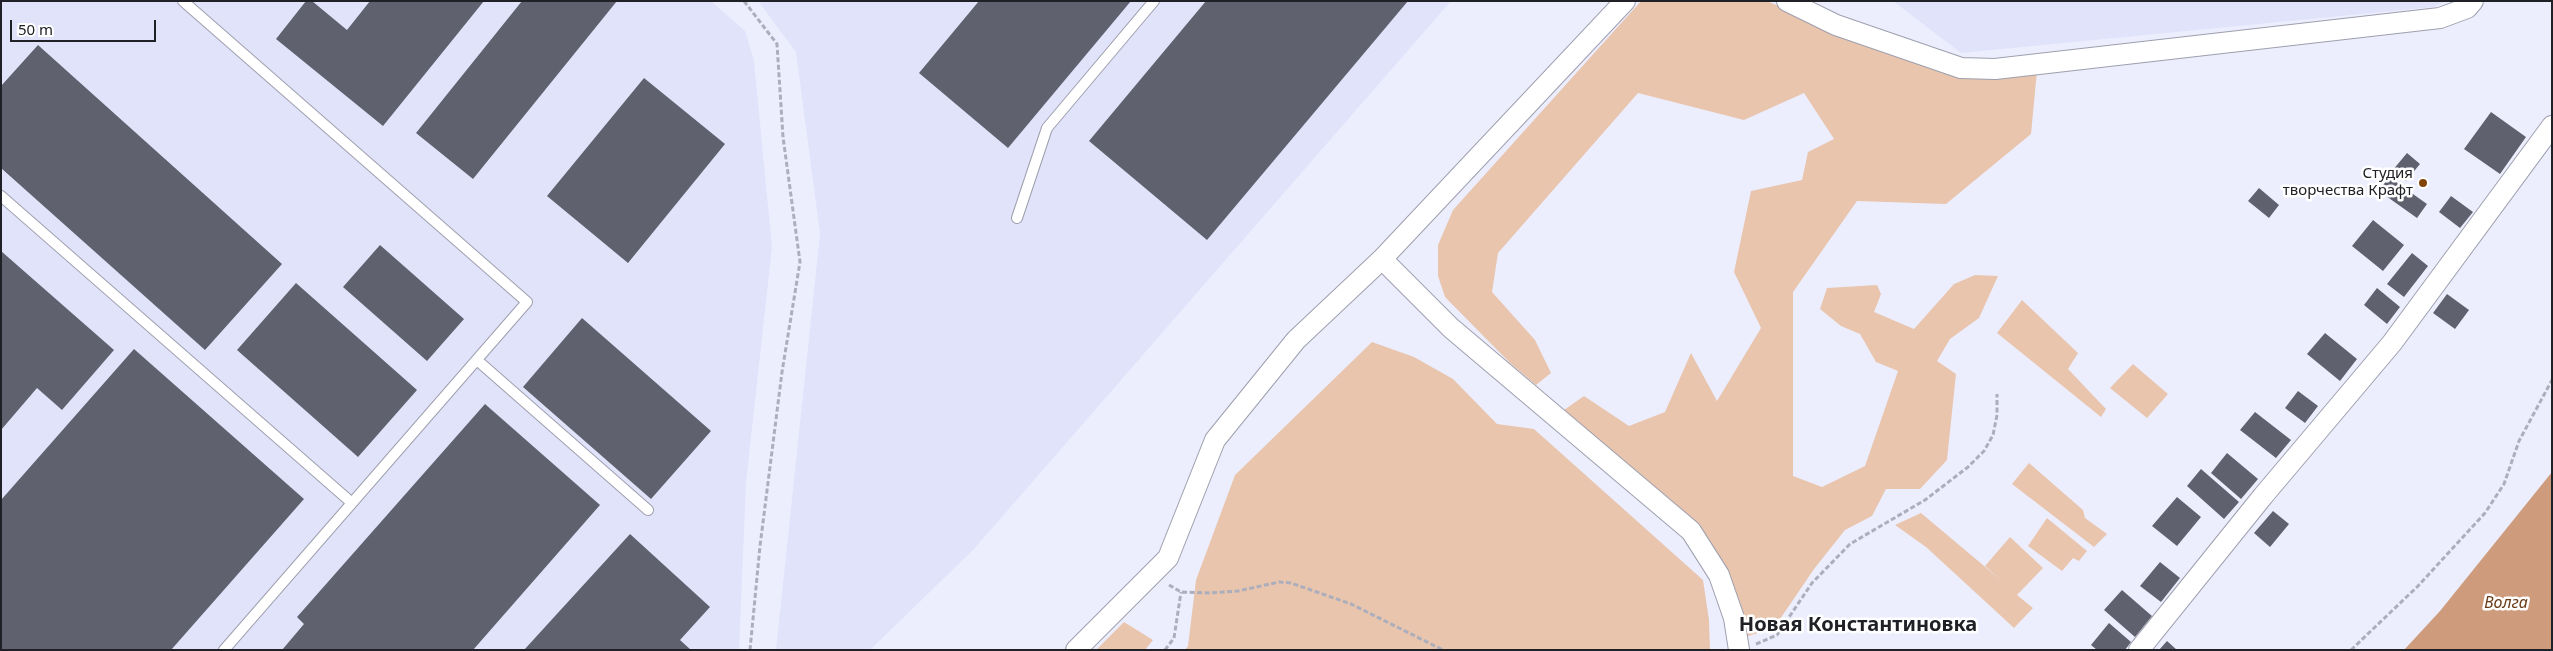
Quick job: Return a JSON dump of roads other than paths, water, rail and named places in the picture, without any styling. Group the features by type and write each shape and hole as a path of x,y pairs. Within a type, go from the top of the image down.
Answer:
{"street":[{"path":"1076,650 1168,558 1215,440 1296,340 1382,258 1625,1"},
{"path":"1787,1 1836,25 1961,68 1995,69 2440,18 2467,8 2473,1"},
{"path":"2140,650 2263,496 2392,343 2552,126"},
{"path":"1382,258 1451,328 1691,531 1719,575 1745,648"}],"lane":[{"path":"183,1 527,302 224,650"},
{"path":"1017,218 1047,128 1154,1"},
{"path":"1,196 352,503"},
{"path":"477,360 648,510"}],"water":[{"name":"Волга","path":"2552,472 2552,650 2404,650 2440,611"}],"place":[{"name":"Студия творчества Крафт","path":"2423,183"}],"district":[{"name":"Новая Константиновка","path":"1858,625"}]}
